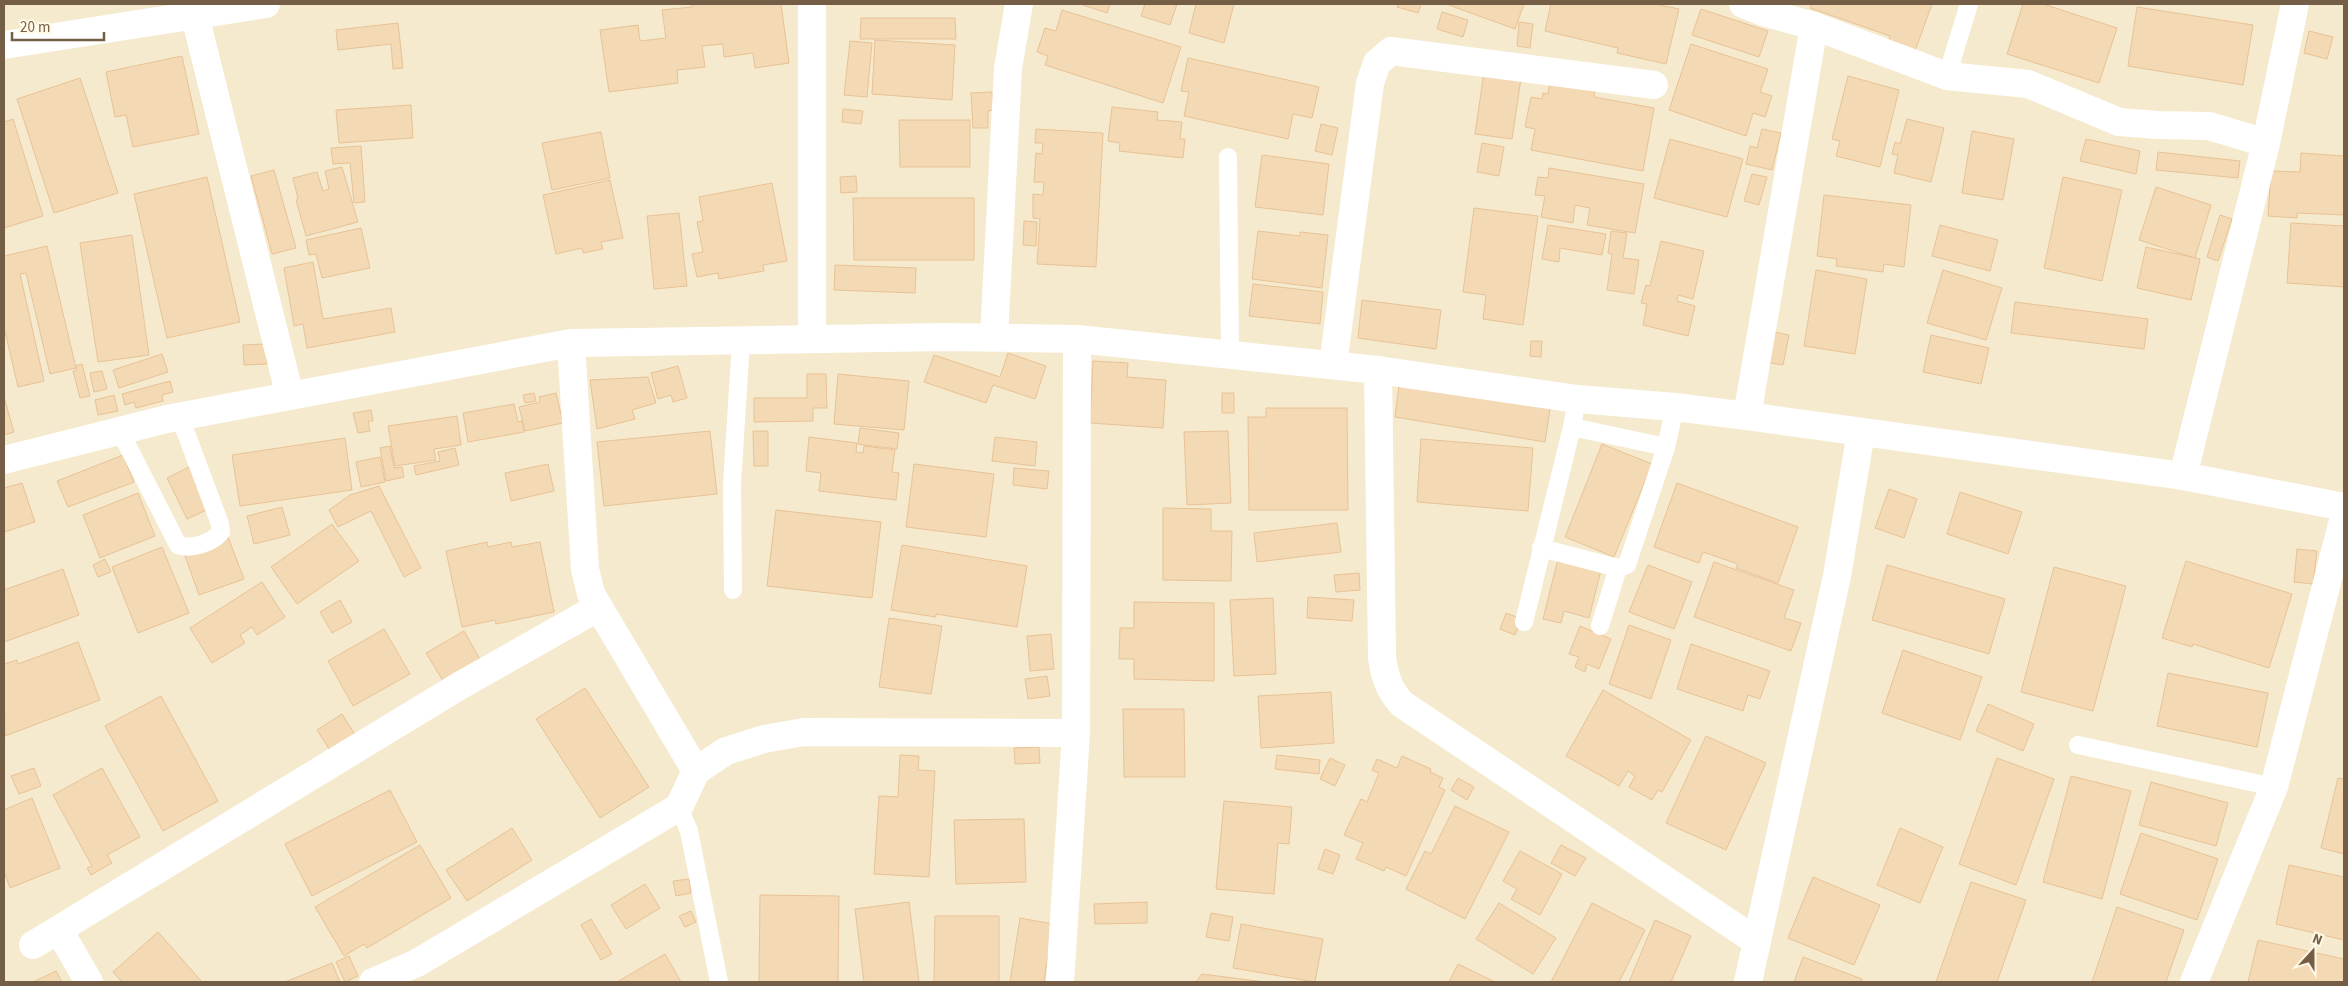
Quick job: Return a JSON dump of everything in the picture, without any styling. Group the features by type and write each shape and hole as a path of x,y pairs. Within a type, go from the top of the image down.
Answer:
{"street":[{"path":"4,45 266,4"},
{"path":"812,4 812,339"},
{"path":"994,337 1008,68 1019,4"},
{"path":"1743,4 1814,26 1948,76 2028,84 2119,122 2209,126 2266,143"},
{"path":"2183,476 2266,143 2295,4"},
{"path":"195,16 290,396"},
{"path":"1747,416 1814,26"},
{"path":"1333,365 1370,83 1377,63 1391,51 1654,85"},
{"path":"4,460 180,417 571,343 994,337 1077,339 1333,365 1577,399 1675,407 1747,416 2183,476 2344,507"},
{"path":"1060,982 1076,733 1077,339"},
{"path":"571,343 585,568 591,594 696,771"},
{"path":"1378,370 1382,658 1385,677 1392,693 1402,704 1756,941"},
{"path":"1748,982 1837,576 1861,432"},
{"path":"2194,982 2274,787 2344,516"},
{"path":"33,946 452,690 599,607"},
{"path":"374,982 417,963 679,807 696,771 726,750 764,738 804,732 1076,733"},
{"path":"59,930 89,982"}],"lane":[{"path":"1948,76 1969,4"},
{"path":"1228,157 1230,355"},
{"path":"733,590 732,484 740,341"},
{"path":"1524,622 1572,427 1577,399"},
{"path":"1541,548 1573,558 1618,568 1627,565 1666,447 1675,407"},
{"path":"120,431 178,545 189,548 216,537 221,532 220,524 180,417"},
{"path":"1572,427 1666,447"},
{"path":"1600,626 1618,568"},
{"path":"2078,745 2274,787"},
{"path":"679,807 689,831 718,982"}],"shaded area":[{"path":"4,4 2344,4 2344,982 4,982"}],"building":[{"path":"692,4 781,4 789,63 755,68 753,53 724,57 723,44 702,46 705,67 677,70 678,83 609,92 600,30 638,25 640,41 666,38 662,10 692,7"},
{"path":"1080,4 1110,4 1107,13"},
{"path":"1145,4 1177,4 1170,25 1141,16"},
{"path":"1196,4 1234,4 1224,43 1189,33"},
{"path":"1398,4 1421,4 1418,13 1397,7"},
{"path":"1446,4 1524,4 1515,29"},
{"path":"1551,4 1654,4 1679,9 1666,64 1617,53 1618,48 1545,31"},
{"path":"1812,4 1932,4 1915,51 1888,42 1890,36 1810,8"},
{"path":"2023,4 2043,4 2117,28 2099,83 2007,54"},
{"path":"2137,7 2253,25 2243,85 2128,66"},
{"path":"1701,9 1768,31 1759,57 1692,35"},
{"path":"1062,10 1181,47 1163,103 1045,65 1048,56 1037,52 1045,28 1056,31"},
{"path":"1442,12 1468,20 1463,37 1437,29"},
{"path":"861,18 955,18 956,39 860,39"},
{"path":"1519,22 1533,24 1530,48 1517,46"},
{"path":"398,23 403,68 393,69 391,44 338,50 336,30"},
{"path":"2309,31 2333,37 2327,59 2304,53"},
{"path":"875,40 955,45 952,100 872,94"},
{"path":"850,41 872,43 867,97 844,95"},
{"path":"1691,44 1768,69 1760,92 1772,96 1765,117 1753,113 1746,136 1669,110"},
{"path":"182,56 199,134 133,147 126,115 115,117 106,72"},
{"path":"1188,58 1319,87 1312,118 1293,114 1288,139 1184,116 1189,92 1181,91"},
{"path":"1484,72 1521,78 1512,139 1475,134"},
{"path":"1848,76 1899,90 1880,167 1836,156 1840,141 1832,139"},
{"path":"80,78 118,193 54,213 17,99"},
{"path":"1596,81 1594,97 1654,108 1643,171 1531,150 1535,129 1525,127 1531,97 1542,99 1543,93 1548,94 1550,82"},
{"path":"992,92 993,110 988,111 988,128 973,128 971,93"},
{"path":"411,105 413,138 339,143 336,110"},
{"path":"1112,107 1158,112 1157,120 1182,122 1180,139 1185,139 1183,158 1119,151 1120,143 1108,141"},
{"path":"843,109 863,111 861,124 842,122"},
{"path":"13,119 43,216 4,228 4,122"},
{"path":"1907,119 1944,128 1931,182 1894,173 1898,155 1892,154 1895,142 1900,144"},
{"path":"899,120 970,120 970,167 900,167"},
{"path":"1321,124 1338,128 1332,155 1315,151"},
{"path":"1036,129 1103,133 1096,267 1037,264 1040,219 1033,218 1033,194 1043,195 1044,182 1034,182 1036,153 1042,154 1043,143 1035,143"},
{"path":"1762,129 1781,133 1772,170 1746,164 1750,146 1757,148"},
{"path":"1972,131 2014,139 2003,200 1962,193"},
{"path":"601,132 610,178 552,190 542,143"},
{"path":"1670,139 1743,159 1727,217 1654,198"},
{"path":"2086,139 2140,151 2136,174 2080,161"},
{"path":"1482,143 1504,147 1499,176 1477,172"},
{"path":"361,146 365,202 354,203 350,163 333,164 331,148"},
{"path":"2158,152 2240,161 2238,178 2156,170"},
{"path":"2301,153 2344,156 2344,215 2297,213 2297,218 2268,216 2271,171 2300,172"},
{"path":"1262,155 1329,164 1323,215 1255,207"},
{"path":"342,167 358,222 306,236 296,200 298,199 293,178 317,172 323,191 329,189 325,171"},
{"path":"1549,168 1644,184 1635,233 1587,225 1590,208 1575,205 1573,223 1541,217 1545,196 1535,195 1538,177 1548,178"},
{"path":"274,170 296,248 272,254 251,176"},
{"path":"1752,174 1767,177 1759,205 1744,201"},
{"path":"856,176 857,192 841,193 840,177"},
{"path":"207,177 240,322 167,338 134,194"},
{"path":"2063,177 2122,190 2102,281 2044,268"},
{"path":"610,180 623,238 601,242 603,249 583,253 582,248 556,254 543,195"},
{"path":"772,183 787,261 763,265 764,271 719,279 718,273 697,277 692,254 703,252 697,222 703,221 699,197"},
{"path":"2156,187 2211,205 2195,258 2139,240"},
{"path":"1824,195 1911,205 1904,267 1884,264 1883,272 1836,266 1837,259 1817,256"},
{"path":"853,198 974,198 974,260 854,260"},
{"path":"1474,208 1538,216 1523,325 1483,319 1486,295 1463,292"},
{"path":"679,213 687,286 654,289 647,216"},
{"path":"2220,215 2232,219 2218,261 2207,257"},
{"path":"1024,221 1037,222 1036,246 1023,245"},
{"path":"2291,223 2344,226 2344,287 2287,283"},
{"path":"1548,225 1606,234 1602,255 1560,248 1559,262 1542,259"},
{"path":"1940,225 1998,240 1990,271 1932,256"},
{"path":"361,228 370,268 322,278 316,254 309,255 306,240"},
{"path":"1258,231 1300,236 1300,232 1328,235 1322,288 1252,279"},
{"path":"1611,231 1627,233 1623,258 1639,260 1634,294 1607,290 1612,254 1608,253"},
{"path":"132,235 149,355 98,362 80,243"},
{"path":"1661,241 1704,251 1693,299 1678,295 1677,301 1695,306 1688,336 1643,325 1647,304 1641,303 1646,285 1650,286"},
{"path":"47,246 76,368 50,374 26,273 20,274 44,381 18,387 4,327 4,256"},
{"path":"2146,247 2200,259 2191,300 2137,288"},
{"path":"313,262 323,319 391,308 395,332 307,348 303,324 294,326 284,268"},
{"path":"835,265 916,268 915,293 834,290"},
{"path":"1816,270 1867,279 1855,354 1804,346"},
{"path":"1943,270 2002,288 1986,340 1927,323"},
{"path":"1253,284 1323,292 1320,324 1249,316"},
{"path":"1362,300 1441,310 1436,349 1358,338"},
{"path":"2015,302 2148,319 2144,349 2011,333"},
{"path":"1769,331 1789,335 1783,365 1764,362"},
{"path":"1931,335 1989,348 1981,384 1923,372"},
{"path":"1531,341 1542,341 1541,357 1530,356"},
{"path":"265,344 267,364 244,365 243,345"},
{"path":"1008,353 1046,366 1035,399 993,385 986,403 924,382 934,355 1000,377"},
{"path":"162,354 168,372 119,388 113,370"},
{"path":"1093,361 1128,363 1127,377 1166,380 1163,428 1090,423"},
{"path":"82,364 90,396 80,398 73,371 77,370 75,366"},
{"path":"678,366 687,398 673,402 671,395 658,399 651,373"},
{"path":"102,371 107,389 94,392 90,373"},
{"path":"807,374 826,374 827,408 813,408 813,421 754,422 754,398 807,398"},
{"path":"838,374 909,381 904,430 834,424"},
{"path":"648,377 656,403 632,410 635,419 597,429 590,380"},
{"path":"1400,378 1551,403 1545,442 1395,417"},
{"path":"170,381 173,392 162,395 163,401 136,408 134,402 125,405 122,394"},
{"path":"534,393 536,401 525,403 523,395"},
{"path":"556,393 563,423 525,431 519,407 540,402 539,397"},
{"path":"1222,393 1234,393 1234,413 1222,413"},
{"path":"114,395 118,411 98,415 95,400"},
{"path":"4,397 14,432 4,435"},
{"path":"514,404 518,422 522,421 524,432 468,442 463,413"},
{"path":"1266,408 1347,408 1348,510 1249,510 1248,417 1266,417"},
{"path":"371,410 373,421 368,421 370,431 358,433 353,413"},
{"path":"457,416 461,445 434,449 436,460 395,466 388,426"},
{"path":"860,428 899,433 897,449 858,444"},
{"path":"710,431 717,494 604,506 597,442"},
{"path":"753,431 768,431 768,466 754,466"},
{"path":"1228,431 1231,503 1187,505 1184,432"},
{"path":"809,437 857,443 856,452 863,453 864,446 895,450 892,472 899,473 896,500 819,491 821,473 806,471"},
{"path":"995,437 1037,442 1035,466 992,461"},
{"path":"345,438 352,490 240,506 232,455"},
{"path":"1421,439 1533,448 1528,511 1417,502"},
{"path":"1602,444 1652,464 1614,557 1565,537"},
{"path":"390,446 394,468 402,467 404,477 386,481 380,448"},
{"path":"455,448 459,465 416,475 414,466 440,461 438,452"},
{"path":"123,455 134,482 68,507 57,481"},
{"path":"380,457 385,482 361,487 356,462"},
{"path":"548,464 554,491 511,501 505,473"},
{"path":"914,464 994,474 986,537 906,527"},
{"path":"193,465 213,507 187,519 167,478"},
{"path":"1014,468 1049,471 1047,489 1013,485"},
{"path":"22,483 35,522 4,532 4,488"},
{"path":"1677,483 1798,527 1778,583 1736,568 1738,564 1703,552 1699,563 1654,547"},
{"path":"379,486 421,568 404,577 371,511 338,527 329,510 350,495"},
{"path":"1889,489 1917,499 1904,538 1875,528"},
{"path":"1960,492 2022,512 2008,554 1947,534"},
{"path":"138,493 155,536 100,558 83,515"},
{"path":"282,507 290,535 254,544 247,516"},
{"path":"1163,508 1211,509 1211,531 1232,531 1231,581 1163,580"},
{"path":"776,510 881,522 872,598 767,586"},
{"path":"1337,523 1341,552 1257,562 1254,533"},
{"path":"332,524 359,561 297,604 271,567"},
{"path":"228,537 244,579 199,595 184,553"},
{"path":"487,542 488,547 511,542 512,547 540,542 554,612 496,624 495,620 462,627 446,551"},
{"path":"902,545 1027,566 1017,627 936,614 936,617 891,610"},
{"path":"162,547 189,613 138,633 112,567"},
{"path":"2297,549 2317,551 2313,584 2294,582"},
{"path":"1559,555 1602,566 1589,618 1564,611 1561,623 1543,619"},
{"path":"105,559 111,572 98,577 93,565"},
{"path":"2186,561 2292,594 2269,668 2193,644 2192,647 2162,638"},
{"path":"1714,562 1794,590 1784,618 1801,623 1791,651 1694,617"},
{"path":"1648,565 1692,582 1674,629 1629,612"},
{"path":"1887,565 2005,599 1989,654 1872,620"},
{"path":"2054,567 2126,586 2093,711 2021,692"},
{"path":"63,569 79,615 4,642 4,590"},
{"path":"1359,573 1360,590 1336,592 1334,575"},
{"path":"262,582 285,617 257,635 252,627 240,635 245,643 212,663 190,628"},
{"path":"1308,597 1354,600 1352,621 1307,618"},
{"path":"1273,598 1276,674 1234,676 1230,600"},
{"path":"340,600 352,622 332,633 320,612"},
{"path":"1134,602 1214,603 1214,681 1134,679 1134,659 1119,659 1120,628 1134,628"},
{"path":"1506,613 1522,619 1515,635 1500,629"},
{"path":"889,618 942,626 931,694 879,687"},
{"path":"1629,625 1671,640 1651,699 1609,684"},
{"path":"1580,626 1611,639 1599,669 1587,664 1585,672 1575,667 1579,657 1569,654"},
{"path":"384,629 410,674 353,706 328,661"},
{"path":"464,631 482,663 445,684 426,653"},
{"path":"1051,634 1054,669 1030,671 1027,636"},
{"path":"78,642 100,700 5,736 4,664 17,660 18,664"},
{"path":"1691,644 1770,671 1760,699 1748,695 1743,711 1677,689"},
{"path":"1903,650 1982,677 1960,740 1882,713"},
{"path":"2168,673 2268,693 2257,747 2157,726"},
{"path":"1047,676 1050,696 1028,699 1025,679"},
{"path":"585,688 649,787 600,818 536,719"},
{"path":"1603,690 1691,740 1662,792 1658,790 1652,800 1629,787 1635,776 1628,771 1619,786 1566,756"},
{"path":"1331,692 1334,743 1261,748 1258,696"},
{"path":"161,696 218,801 163,831 105,726"},
{"path":"1988,704 2034,724 2023,751 1976,731"},
{"path":"1123,709 1184,709 1185,777 1124,777"},
{"path":"342,714 356,736 331,752 317,730"},
{"path":"1706,736 1766,763 1726,850 1666,823"},
{"path":"1039,747 1040,763 1015,764 1014,748"},
{"path":"900,755 919,756 918,770 935,771 929,877 874,874 879,796 898,797"},
{"path":"1277,755 1320,760 1319,774 1275,769"},
{"path":"1402,756 1431,769 1430,772 1443,778 1439,787 1445,790 1406,876 1386,867 1384,871 1356,859 1363,843 1344,835 1361,799 1367,802 1379,773 1372,770 1377,759 1397,768"},
{"path":"1330,758 1345,765 1335,786 1320,779"},
{"path":"1997,758 2054,779 2016,885 1959,864"},
{"path":"34,768 41,786 19,794 11,776"},
{"path":"102,768 140,837 107,855 112,863 91,875 87,868 92,866 53,795"},
{"path":"2071,776 2131,791 2102,899 2043,882"},
{"path":"1458,778 1474,787 1467,800 1451,790"},
{"path":"2338,778 2344,779 2344,854 2321,848"},
{"path":"2151,782 2228,803 2216,846 2139,825"},
{"path":"390,790 417,842 312,896 285,844"},
{"path":"32,798 60,868 10,888 4,871 4,810"},
{"path":"1224,801 1292,807 1289,844 1278,843 1274,894 1216,889"},
{"path":"1455,806 1509,832 1465,919 1406,889 1425,851 1431,854"},
{"path":"1024,819 1026,882 956,884 954,820"},
{"path":"512,828 532,860 467,901 446,870"},
{"path":"1900,828 1943,847 1920,903 1877,885"},
{"path":"2141,833 2218,859 2197,920 2120,894"},
{"path":"420,845 451,898 367,948 364,944 344,956 315,907"},
{"path":"1561,845 1586,858 1575,876 1551,863"},
{"path":"1325,849 1340,855 1333,874 1318,869"},
{"path":"1520,851 1562,874 1540,915 1511,899 1517,889 1503,881"},
{"path":"2289,865 2344,877 2344,940 2276,924"},
{"path":"1813,877 1880,905 1854,965 1788,938"},
{"path":"689,879 691,893 676,896 673,881"},
{"path":"1971,882 2026,900 1997,982 1936,982"},
{"path":"645,884 660,908 626,929 611,905"},
{"path":"760,895 839,896 838,982 759,982"},
{"path":"909,902 919,982 864,982 855,909"},
{"path":"1147,902 1147,923 1095,924 1094,904"},
{"path":"1499,903 1556,938 1533,974 1476,939"},
{"path":"1592,903 1645,930 1619,982 1551,982"},
{"path":"2117,907 2184,930 2166,982 2092,982"},
{"path":"691,911 696,922 685,927 679,916"},
{"path":"1211,913 1233,917 1229,941 1206,937"},
{"path":"935,916 999,916 999,982 934,982"},
{"path":"1020,918 1053,924 1044,982 1010,982"},
{"path":"591,919 612,954 601,960 581,925"},
{"path":"1655,920 1691,936 1671,982 1629,982"},
{"path":"1241,924 1323,939 1315,982 1233,968"},
{"path":"158,932 202,982 122,982 113,972"},
{"path":"2258,940 2344,959 2344,982 2248,982"},
{"path":"665,954 681,982 617,982"},
{"path":"349,956 358,976 345,982 336,962"},
{"path":"1803,957 1862,979 1861,982 1794,982"},
{"path":"332,963 340,982 285,982"},
{"path":"1458,964 1495,982 1449,982"},
{"path":"56,971 62,982 33,982"},
{"path":"1202,974 1265,982 1196,982"}]}
